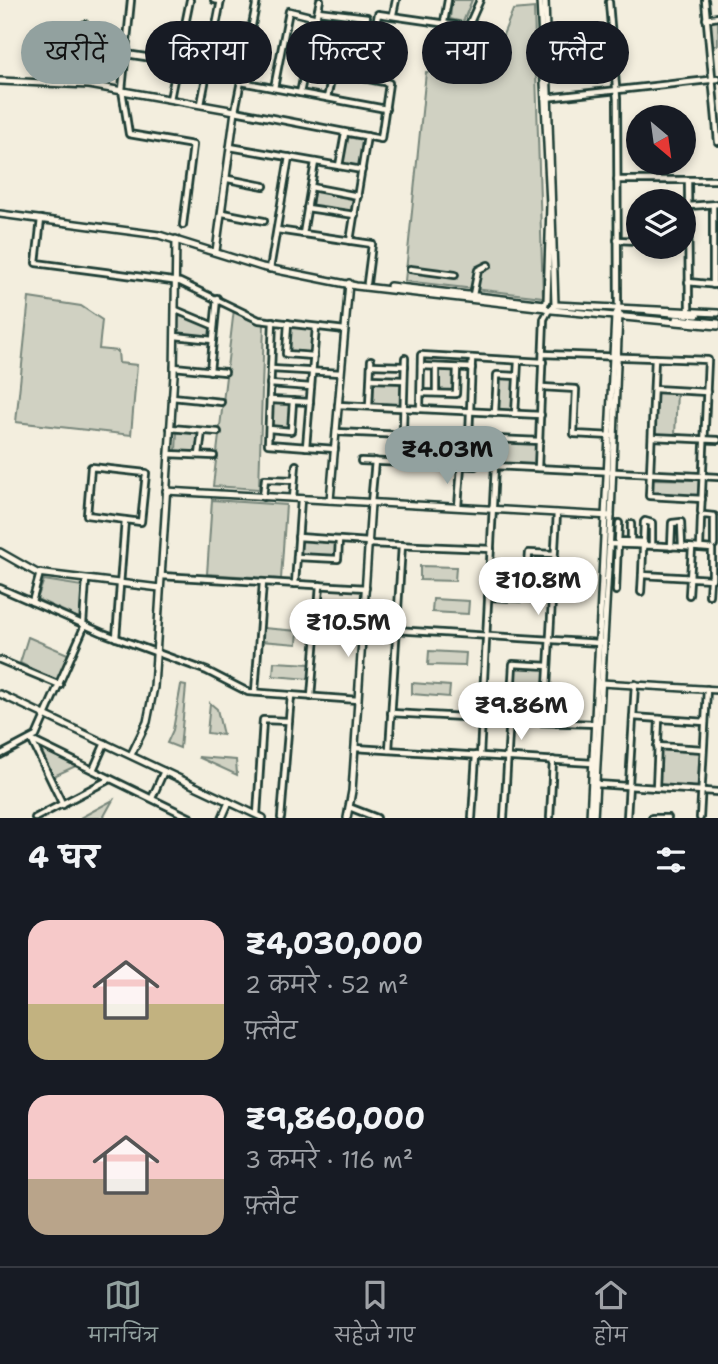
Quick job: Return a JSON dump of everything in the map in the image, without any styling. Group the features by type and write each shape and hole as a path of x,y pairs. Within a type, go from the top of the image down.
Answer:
{"street":[{"path":"129,21 131,0"},
{"path":"186,21 190,0"},
{"path":"201,104 221,1 214,0"},
{"path":"253,21 257,0"},
{"path":"316,19 320,0"},
{"path":"393,14 396,0"},
{"path":"444,21 448,0"},
{"path":"471,21 480,0"},
{"path":"538,468 544,318 550,306 547,98 542,0"},
{"path":"705,0 708,49 715,79 718,142"},
{"path":"592,818 608,544 617,314 617,90 609,2"},
{"path":"274,88 289,11 325,21"},
{"path":"318,11 367,17"},
{"path":"376,21 377,14 393,14 438,21"},
{"path":"706,19 718,18"},
{"path":"708,49 718,48"},
{"path":"547,98 715,79"},
{"path":"0,81 21,82"},
{"path":"80,84 381,139 389,84"},
{"path":"123,84 129,134 193,145 183,225"},
{"path":"170,99 173,84"},
{"path":"216,251 241,84"},
{"path":"252,84 386,109"},
{"path":"300,93 302,84"},
{"path":"327,98 330,84"},
{"path":"339,166 345,132"},
{"path":"351,241 367,136"},
{"path":"230,146 362,170"},
{"path":"271,270 289,157"},
{"path":"303,234 315,162"},
{"path":"228,179 264,186"},
{"path":"617,180 718,180"},
{"path":"688,180 688,189"},
{"path":"311,187 358,196"},
{"path":"688,282 716,285 715,204 696,205"},
{"path":"307,208 355,215"},
{"path":"223,213 264,221"},
{"path":"0,214 114,227 176,239 271,270 349,283 617,314 718,315"},
{"path":"41,219 36,263 176,282 217,299 248,316 345,330"},
{"path":"276,230 372,244 367,283"},
{"path":"131,755 150,708 156,653 174,367 176,239"},
{"path":"617,240 626,241"},
{"path":"687,259 689,311"},
{"path":"472,295 478,270 488,265"},
{"path":"410,269 455,275"},
{"path":"349,283 472,295 502,302"},
{"path":"330,500 349,283"},
{"path":"209,371 217,299"},
{"path":"643,314 657,308 718,315"},
{"path":"176,310 214,326"},
{"path":"643,314 718,324"},
{"path":"273,321 268,444 335,449"},
{"path":"288,323 286,354 314,356"},
{"path":"306,447 316,327"},
{"path":"175,336 213,340"},
{"path":"543,354 708,360 701,512"},
{"path":"421,409 421,355 543,362"},
{"path":"402,463 405,358"},
{"path":"469,438 472,358"},
{"path":"655,358 649,496 702,499"},
{"path":"515,414 518,361"},
{"path":"369,406 371,362 405,366"},
{"path":"421,366 472,368"},
{"path":"174,367 225,372"},
{"path":"436,367 436,393"},
{"path":"421,393 456,394 457,368"},
{"path":"271,369 341,373"},
{"path":"495,413 497,375 517,376"},
{"path":"370,379 404,380"},
{"path":"270,384 311,387"},
{"path":"542,387 576,389 574,435 613,436"},
{"path":"654,389 707,392"},
{"path":"172,397 221,402"},
{"path":"270,400 310,402"},
{"path":"269,429 291,431 293,401"},
{"path":"338,405 541,415"},
{"path":"170,428 218,432"},
{"path":"199,455 202,430"},
{"path":"336,432 540,441"},
{"path":"652,437 718,440"},
{"path":"169,453 214,456"},
{"path":"361,461 475,466"},
{"path":"347,818 355,748 375,461"},
{"path":"293,498 296,466"},
{"path":"458,507 461,466"},
{"path":"472,818 482,718 495,466 718,477"},
{"path":"91,467 146,473 141,522 125,520 87,516 91,467"},
{"path":"263,497 265,479 294,480"},
{"path":"166,491 609,516"},
{"path":"295,584 301,499"},
{"path":"545,722 557,513"},
{"path":"700,548 704,515 715,516 714,545"},
{"path":"116,638 125,520"},
{"path":"641,592 644,521 650,521 652,546"},
{"path":"671,547 672,523 681,522 682,547"},
{"path":"616,591 619,523"},
{"path":"631,524 631,541"},
{"path":"298,537 491,549"},
{"path":"297,557 338,559 339,540"},
{"path":"608,544 631,541 652,546 713,551 709,594"},
{"path":"618,543 643,543"},
{"path":"389,750 402,545"},
{"path":"690,595 692,548"},
{"path":"0,552 23,567 40,573 160,588"},
{"path":"526,598 529,553 554,554"},
{"path":"32,602 40,573"},
{"path":"642,575 710,580"},
{"path":"161,576 366,588"},
{"path":"0,755 31,740 47,716 84,625 86,580"},
{"path":"255,692 263,582"},
{"path":"311,697 320,585"},
{"path":"0,588 84,625 255,692 358,701"},
{"path":"488,597 552,599"},
{"path":"363,628 602,643"},
{"path":"0,660 60,685"},
{"path":"504,818 513,664 548,666"},
{"path":"600,682 718,690"},
{"path":"627,818 635,684"},
{"path":"700,818 707,689"},
{"path":"483,692 547,695"},
{"path":"0,694 260,816 263,720 289,721"},
{"path":"281,818 291,695"},
{"path":"391,713 482,718"},
{"path":"633,717 705,722"},
{"path":"656,788 659,719"},
{"path":"510,721 598,724"},
{"path":"31,740 191,818"},
{"path":"31,740 63,805"},
{"path":"93,770 105,743"},
{"path":"657,746 703,749"},
{"path":"355,748 595,763"},
{"path":"550,818 553,760"},
{"path":"152,797 164,771"},
{"path":"35,818 110,779"},
{"path":"594,784 718,792"},
{"path":"222,818 229,802"},
{"path":"349,807 377,818"},
{"path":"652,818 668,818"}],"shaded area":[{"path":"452,0 472,0 463,21 450,19"},
{"path":"534,8 534,21 526,21 526,84 536,84 543,297 405,281 425,84 512,84 512,21 509,21 513,10"},
{"path":"718,20 718,45 712,46 709,21"},
{"path":"347,137 364,140 359,167 343,164"},
{"path":"314,191 355,198 352,213 312,206"},
{"path":"29,298 81,306 102,320 99,349 118,351 119,363 137,365 131,435 16,422"},
{"path":"234,309 248,319 264,323 259,489 213,486"},
{"path":"176,315 214,326 208,340 175,336"},
{"path":"290,326 313,327 311,353 288,351"},
{"path":"439,370 455,370 454,392 438,392"},
{"path":"499,378 514,379 513,411 498,410"},
{"path":"374,382 402,383 401,405 373,403"},
{"path":"657,392 677,392 675,435 655,435"},
{"path":"272,402 291,403 289,428 271,427"},
{"path":"177,431 198,432 197,452 176,451"},
{"path":"496,442 536,444 535,465 495,463"},
{"path":"652,479 701,480 700,497 651,495"},
{"path":"212,500 286,505 281,579 207,574"},
{"path":"300,540 337,542 336,557 299,555"},
{"path":"531,556 551,557 550,575 538,575 536,596 529,596"},
{"path":"420,566 456,567 455,581 420,580"},
{"path":"44,580 82,586 81,619 37,599"},
{"path":"433,599 469,601 468,614 432,612"},
{"path":"263,628 298,631 297,644 261,641"},
{"path":"28,637 70,655 58,682 20,663"},
{"path":"429,651 466,653 465,666 428,665"},
{"path":"274,662 311,664 310,679 273,676"},
{"path":"515,667 546,669 545,693 514,691"},
{"path":"412,683 450,686 449,697 412,694"},
{"path":"181,685 186,686 180,748 167,743 173,730"},
{"path":"210,703 217,709 223,735 207,733"},
{"path":"36,745 78,765 52,777"},
{"path":"660,750 700,752 698,788 658,785"},
{"path":"198,757 236,760 237,775"},
{"path":"113,800 103,818 80,818"}]}
